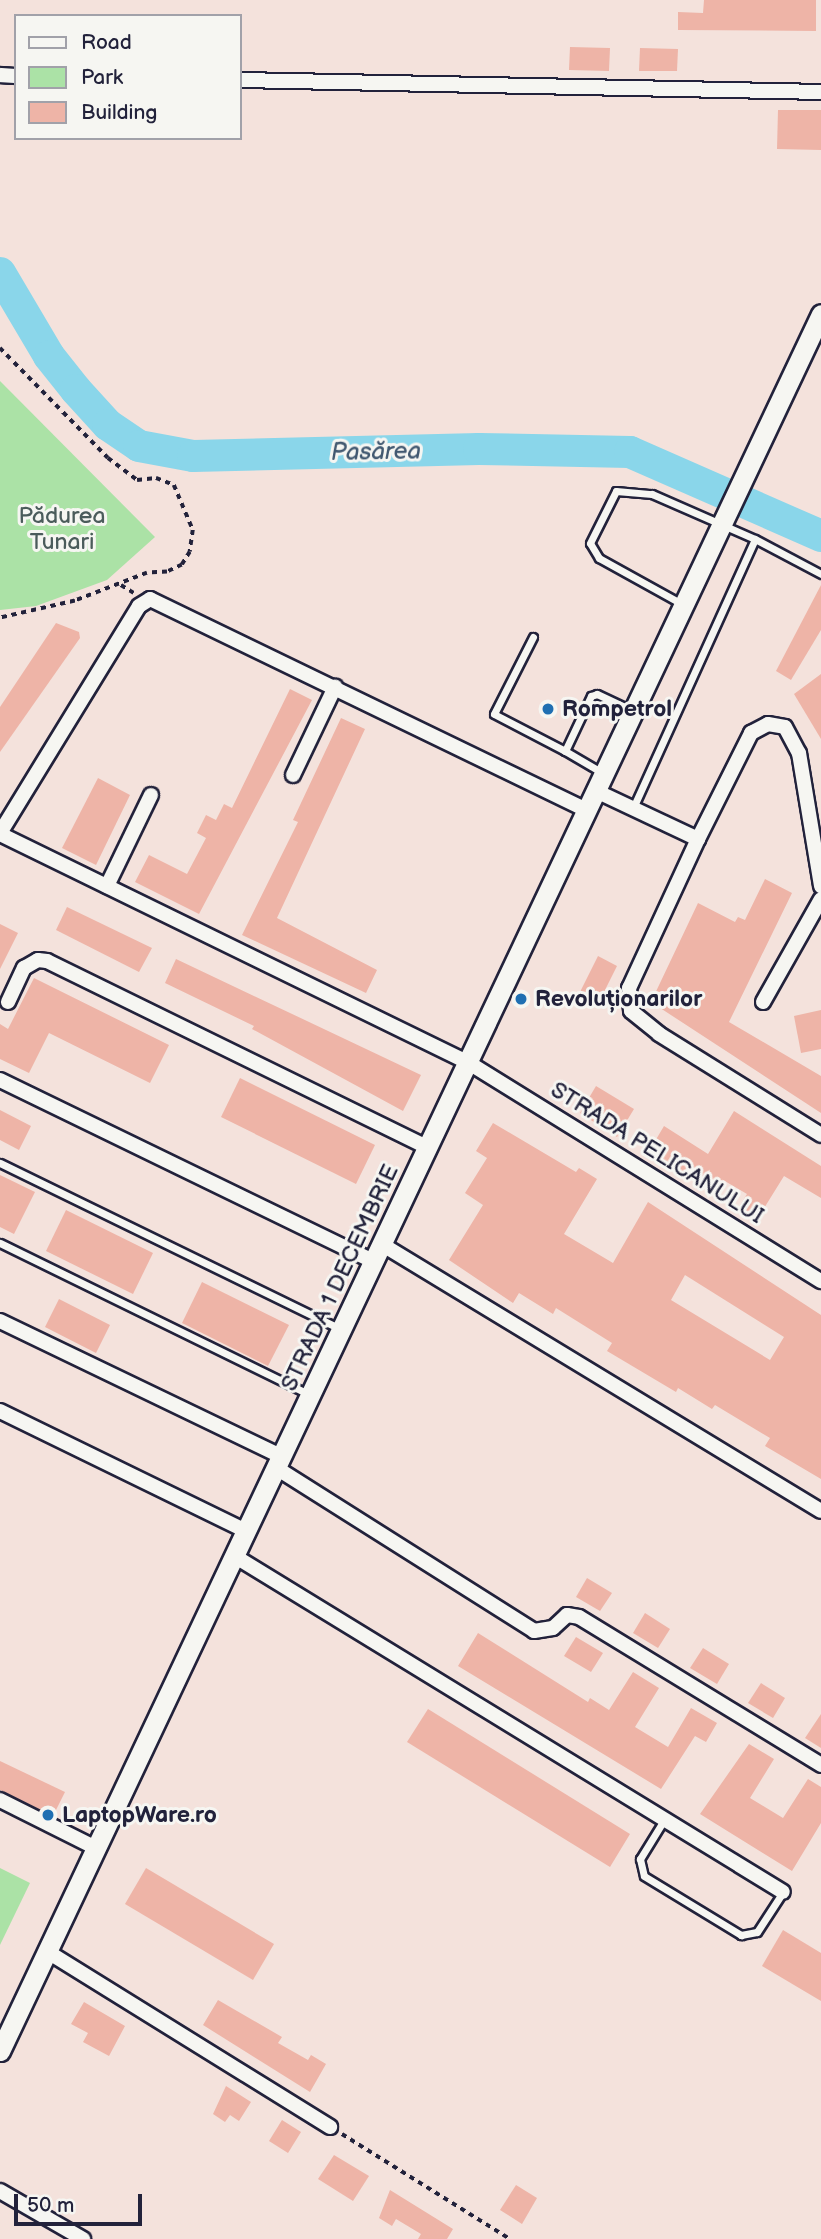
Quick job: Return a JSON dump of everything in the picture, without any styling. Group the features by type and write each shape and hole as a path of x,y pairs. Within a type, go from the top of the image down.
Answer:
{"main road":[{"name":"STRADA 1 DECEMBRIE","path":"0,2051 248,1532 744,472 821,314"}],"street":[{"path":"242,80 821,92"},
{"path":"0,834 145,601 161,602 587,810"},
{"path":"293,775 335,687"},
{"path":"821,886 799,753 785,727 768,724 751,733 629,988 631,1010 659,1034 821,1135"},
{"path":"600,783 633,808 698,839"},
{"path":"107,886 150,795"},
{"name":"STRADA PELICANULUI","path":"0,834 468,1063 821,1281"},
{"path":"763,1002 821,898"},
{"path":"8,1002 24,968 38,960 47,961 428,1148"},
{"path":"0,1080 379,1253 821,1511"},
{"path":"0,1321 280,1463 534,1631 553,1628 567,1615 579,1617 821,1765"},
{"path":"0,1411 248,1532"},
{"path":"236,1557 783,1892"},
{"path":"0,1800 96,1848"},
{"path":"48,1952 330,2127"},
{"path":"0,2192 83,2239"}],"lane":[{"path":"683,604 599,558 590,543 616,491 627,488 652,494 755,539 821,574"},
{"path":"633,808 755,539"},
{"path":"533,637 494,714 565,751 600,783"},
{"path":"565,751 591,696 597,694 633,710"},
{"path":"0,1163 342,1330"},
{"path":"0,1244 312,1396"},
{"path":"664,1820 640,1859 639,1868 655,1883 741,1935 757,1931 783,1892"}],"path":[{"path":"0,348 108,458 137,480 156,478 174,485 193,530 190,552 183,565 167,572 147,573 75,601 0,618"},
{"path":"330,2127 510,2239"}],"green space":[{"name":"Pădurea Tunari","path":"0,381 155,537 107,580 36,606 0,610"},
{"path":"0,1868 30,1883 0,1945"}],"building":[{"path":"704,0 816,0 816,31 678,30 678,12 703,13"},
{"path":"570,47 610,48 609,71 569,70"},
{"path":"640,48 678,49 677,71 639,71"},
{"path":"778,110 821,110 821,150 777,149"},
{"path":"821,585 821,630 791,680 776,671"},
{"path":"56,623 79,632 80,638 0,752 0,707"},
{"path":"821,674 821,739 794,694"},
{"path":"290,689 312,700 199,914 135,882 149,855 187,874 206,838 197,833 206,815 216,820 224,804 232,808"},
{"path":"341,718 365,729 277,918 377,970 366,993 242,935 298,822 293,820"},
{"path":"98,778 130,795 96,865 62,848"},
{"path":"765,879 792,893 729,1022 821,1076 821,1113 651,1002 698,903 735,922 738,917 745,920"},
{"path":"67,907 152,948 139,972 56,930"},
{"path":"0,924 18,933 0,969"},
{"path":"598,956 617,966 597,1006 578,996"},
{"path":"176,959 421,1075 403,1111 252,1029 254,1026 165,983"},
{"path":"34,978 169,1045 150,1083 49,1033 29,1073 0,1059 0,1024 8,1029"},
{"path":"821,1010 821,1049 801,1053 794,1016"},
{"path":"240,1078 375,1145 356,1184 221,1117"},
{"path":"596,1086 634,1109 617,1137 580,1113"},
{"path":"0,1110 31,1126 19,1150 0,1140"},
{"path":"734,1111 821,1166 821,1198 784,1176 758,1218 739,1206 747,1194 723,1180 718,1188 687,1169 683,1175 648,1153 664,1126 708,1154"},
{"path":"493,1123 576,1172 579,1168 597,1179 564,1234 613,1263 648,1202 821,1315 821,1479 765,1446 770,1438 715,1405 712,1409 678,1388 676,1392 607,1351 612,1343 556,1308 553,1314 519,1293 513,1303 449,1260 483,1205 465,1193 487,1158 476,1151","holes":["685,1275 784,1337 770,1360 671,1300"]},
{"path":"0,1175 35,1192 14,1234 0,1227"},
{"path":"66,1210 153,1253 133,1294 46,1251"},
{"path":"202,1282 289,1325 268,1366 182,1323"},
{"path":"59,1299 110,1325 96,1353 45,1327"},
{"path":"587,1578 612,1593 600,1611 576,1597"},
{"path":"645,1613 670,1629 658,1648 633,1633"},
{"path":"478,1633 588,1702 590,1698 609,1710 633,1672 659,1688 635,1727 668,1747 691,1708 717,1723 706,1742 695,1736 661,1789 458,1666"},
{"path":"576,1637 603,1653 591,1672 564,1656"},
{"path":"703,1648 729,1664 717,1684 690,1668"},
{"path":"761,1683 785,1698 773,1718 748,1703"},
{"path":"428,1709 630,1834 610,1867 407,1742"},
{"path":"821,1714 821,1748 805,1738"},
{"path":"749,1744 774,1759 750,1798 783,1818 808,1779 821,1787 821,1823 792,1871 700,1814"},
{"path":"0,1761 65,1792 53,1816 0,1790"},
{"path":"146,1868 274,1944 253,1980 125,1904"},
{"path":"783,1930 821,1953 821,2001 762,1966"},
{"path":"218,2000 282,2037 278,2043 308,2060 311,2055 326,2064 310,2092 203,2025"},
{"path":"84,2002 125,2026 109,2056 83,2042 88,2033 71,2024"},
{"path":"226,2086 251,2102 239,2121 230,2115 225,2122 213,2114"},
{"path":"282,2120 301,2132 288,2153 269,2141"},
{"path":"334,2155 369,2176 353,2201 318,2179"},
{"path":"516,2185 537,2198 522,2224 500,2210"},
{"path":"390,2190 453,2229 447,2239 418,2239 421,2234 396,2219 392,2226 379,2218"}],"waterway":[{"name":"Pasărea","path":"0,273 49,356 76,390 108,425 139,446 193,456 479,449 630,452 821,536"}],"place":[{"name":"Rompetrol","path":"548,709"},
{"name":"Revoluționarilor","path":"521,999"},
{"name":"LaptopWare.ro","path":"48,1815"}]}
